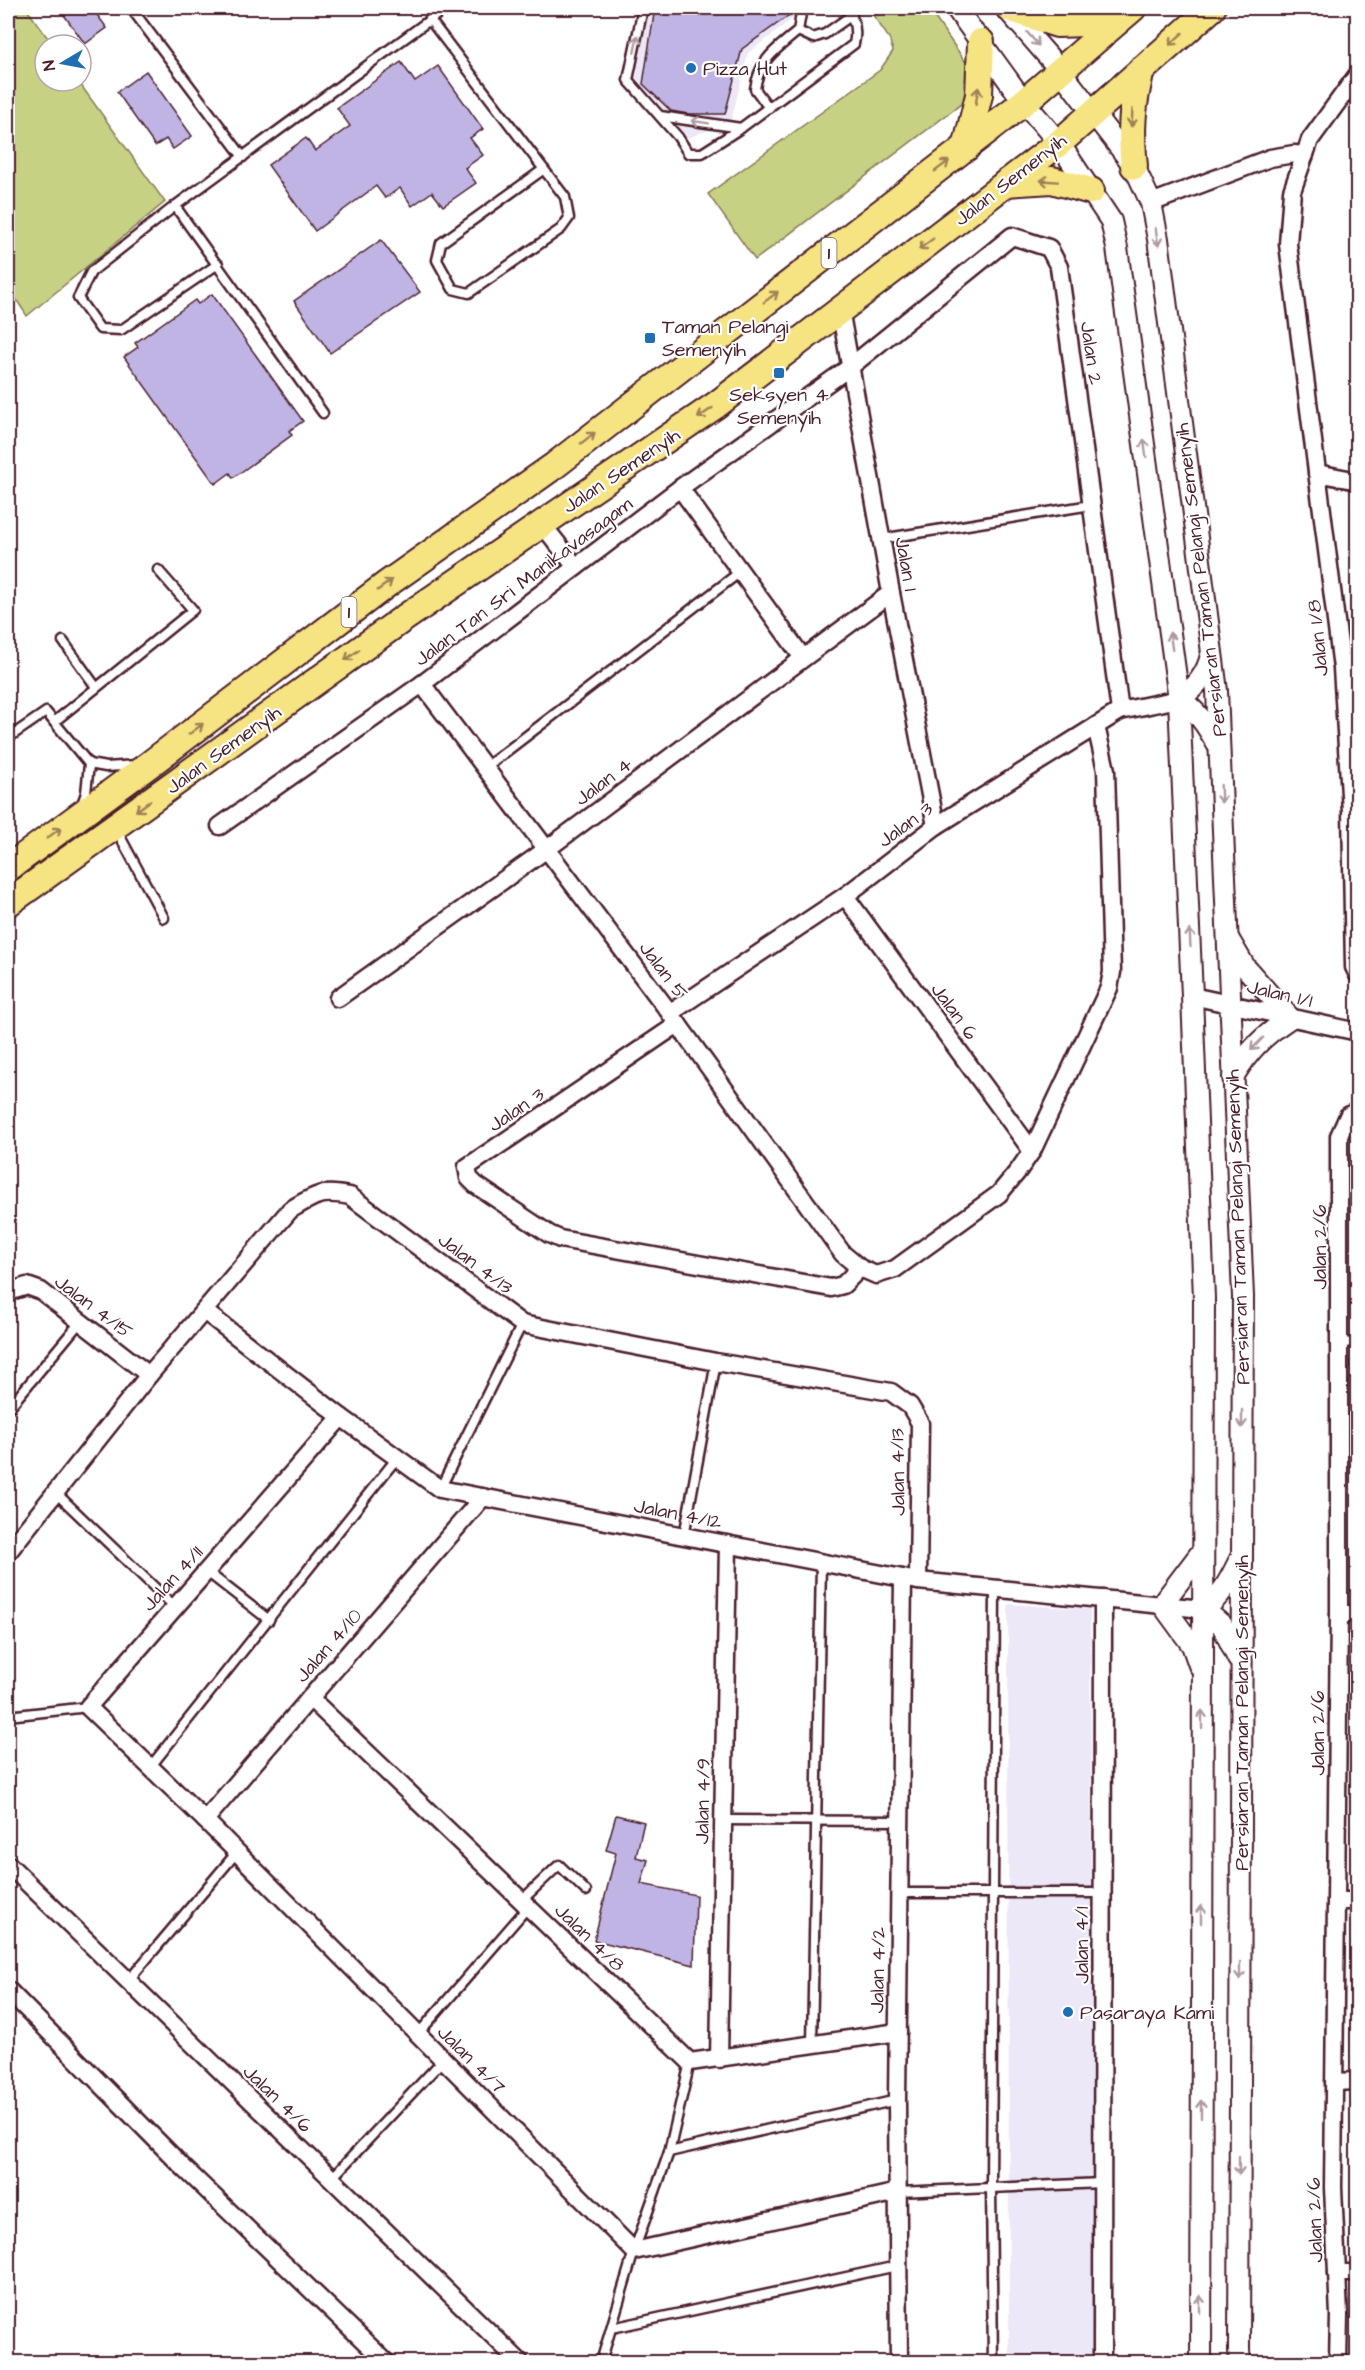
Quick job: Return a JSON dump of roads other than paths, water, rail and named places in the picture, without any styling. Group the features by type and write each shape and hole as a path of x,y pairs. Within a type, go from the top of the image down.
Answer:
{"main road":[{"path":"1007,8 1057,24 1125,15"},
{"name":"Jalan Semenyih","path":"8,903 400,621 716,405 1059,143 1212,8"},
{"name":"Jalan Semenyih","path":"8,868 150,764 387,584 554,466 966,148 1024,102 1125,15"},
{"path":"966,148 979,95 981,42"},
{"path":"1134,166 1131,131 1132,104 1141,70"},
{"path":"1006,183 1052,180 1091,191"}],"street":[{"name":"Persiaran Taman Pelangi Semenyih","path":"956,8 1024,102 1059,143 1111,221 1117,248 1179,699 1204,1298 1201,2362"},
{"name":"Persiaran Taman Pelangi Semenyih","path":"1007,8 1060,70 1134,166 1151,203 1158,239 1217,691 1243,1297 1240,2362"},
{"name":"Jalan 1/8","path":"1356,971 1354,812 1341,654 1288,244 1292,191 1310,140 1358,74"},
{"path":"1151,203 1270,158 1294,153 1305,155"},
{"name":"Jalan 2","path":"850,367 1011,236 1049,248 1059,267 1120,711"},
{"name":"Jalan 1","path":"840,309 936,826"},
{"name":"Jalan Tan Sri Manikavasagam","path":"220,826 422,684 680,488 850,367"},
{"path":"1317,473 1358,481"},
{"path":"680,488 803,658"},
{"path":"542,524 576,567"},
{"name":"Jalan 4","path":"338,998 547,849 891,593"},
{"path":"1212,652 1208,669 1191,691 1179,699 1190,706 1207,726 1220,750"},
{"path":"1341,654 1358,657"},
{"name":"Jalan 5","path":"422,684 674,1018 843,1254 868,1271"},
{"name":"Jalan 3","path":"868,1271 843,1285 831,1288 560,1239 476,1185 469,1178 466,1167 844,896 936,826 1120,711 1179,699"},
{"path":"868,1271 895,1269 999,1194 1032,1151 1111,981 1106,770 1096,726"},
{"name":"Jalan 6","path":"844,896 1032,1151"},
{"path":"1227,935 1245,967 1290,1018 1267,1033 1247,1054 1233,1077"},
{"name":"Jalan 1/1","path":"1192,996 1358,1032"},
{"name":"Jalan 2/6","path":"1338,2362 1333,2188 1339,1614 1339,1136 1348,1116 1358,1111"},
{"name":"Jalan 4/13","path":"8,1552 149,1376 290,1210 308,1199 327,1192 350,1196 522,1324 716,1362 891,1392 910,1406 920,1423 910,1579"},
{"name":"Jalan 4/15","path":"8,1292 27,1286 41,1291 149,1376"},
{"name":"Jalan 4/12","path":"204,1311 341,1417 440,1489 910,1579 1203,1609"},
{"name":"Jalan 4/11","path":"88,1707 341,1417"},
{"name":"Jalan 4/10","path":"205,1820 483,1497"},
{"name":"Jalan 4/9","path":"719,2059 728,1544"},
{"path":"1202,1676 1192,1645 1162,1605 1203,1550"},
{"path":"1241,1669 1235,1650 1222,1625 1203,1609 1214,1602 1227,1586 1242,1557"},
{"name":"Jalan 4/2","path":"899,2362 897,2100 900,1821 910,1579"},
{"name":"Jalan 4/1","path":"1102,2362 1103,1599"},
{"path":"1339,1614 1358,1614"},
{"name":"Jalan 4/8","path":"310,1698 690,2062"},
{"name":"Jalan 4/7","path":"88,1707 151,1766 634,2252"},
{"name":"Jalan 4/6","path":"8,1864 520,2362"},
{"path":"1337,1901 1358,1901"},
{"path":"8,1990 184,2168 386,2362"},
{"path":"690,2062 898,2032"},
{"path":"1334,2082 1358,2082"},
{"path":"634,2252 898,2192"},
{"path":"1337,2273 1358,2273"}],"lane":[{"path":"131,8 243,157"},
{"path":"218,264 121,330 100,329 78,298 91,272 176,206 446,8"},
{"path":"643,8 628,80 660,116 688,153 702,153 741,128 854,44 856,33 849,11 825,34 813,38 798,31"},
{"path":"769,108 755,88 758,73 767,57 798,31 802,8"},
{"path":"430,20 565,197 569,218 561,229 469,293 453,289 437,260 441,243 544,170"},
{"path":"660,116 741,128"},
{"path":"176,206 323,413"},
{"path":"881,539 1091,505"},
{"path":"54,722 193,610 158,570"},
{"path":"486,767 740,572"},
{"path":"63,641 96,687"},
{"path":"8,738 46,712 88,764 106,767 150,764"},
{"path":"77,816 86,793 88,764"},
{"path":"115,827 164,918"},
{"path":"8,1409 81,1321"},
{"path":"440,1489 522,1324"},
{"path":"1340,1343 1358,1342"},
{"path":"684,1536 716,1362"},
{"path":"151,1766 397,1458"},
{"path":"56,1493 174,1606"},
{"path":"812,2045 821,1562"},
{"path":"206,1571 269,1620"},
{"path":"993,2362 991,2188 995,1588"},
{"path":"8,1716 88,1707"},
{"path":"723,1820 900,1821"},
{"path":"128,1981 237,1852"},
{"path":"418,2034 559,1865 586,1891"},
{"path":"899,1893 1102,1893"},
{"path":"332,2179 443,2060"},
{"path":"601,2362 634,2252 669,2152 690,2062"},
{"path":"669,2152 897,2100"},
{"path":"898,2192 1102,2182"},
{"path":"612,2328 897,2266"}],"place":[{"name":"Pizza Hut","path":"691,68"},
{"name":"Taman Pelangi Semenyih","path":"650,338"},
{"name":"Seksyen 4 Semenyih","path":"779,373"},
{"name":"Pasaraya Kami","path":"1068,2012"}]}
